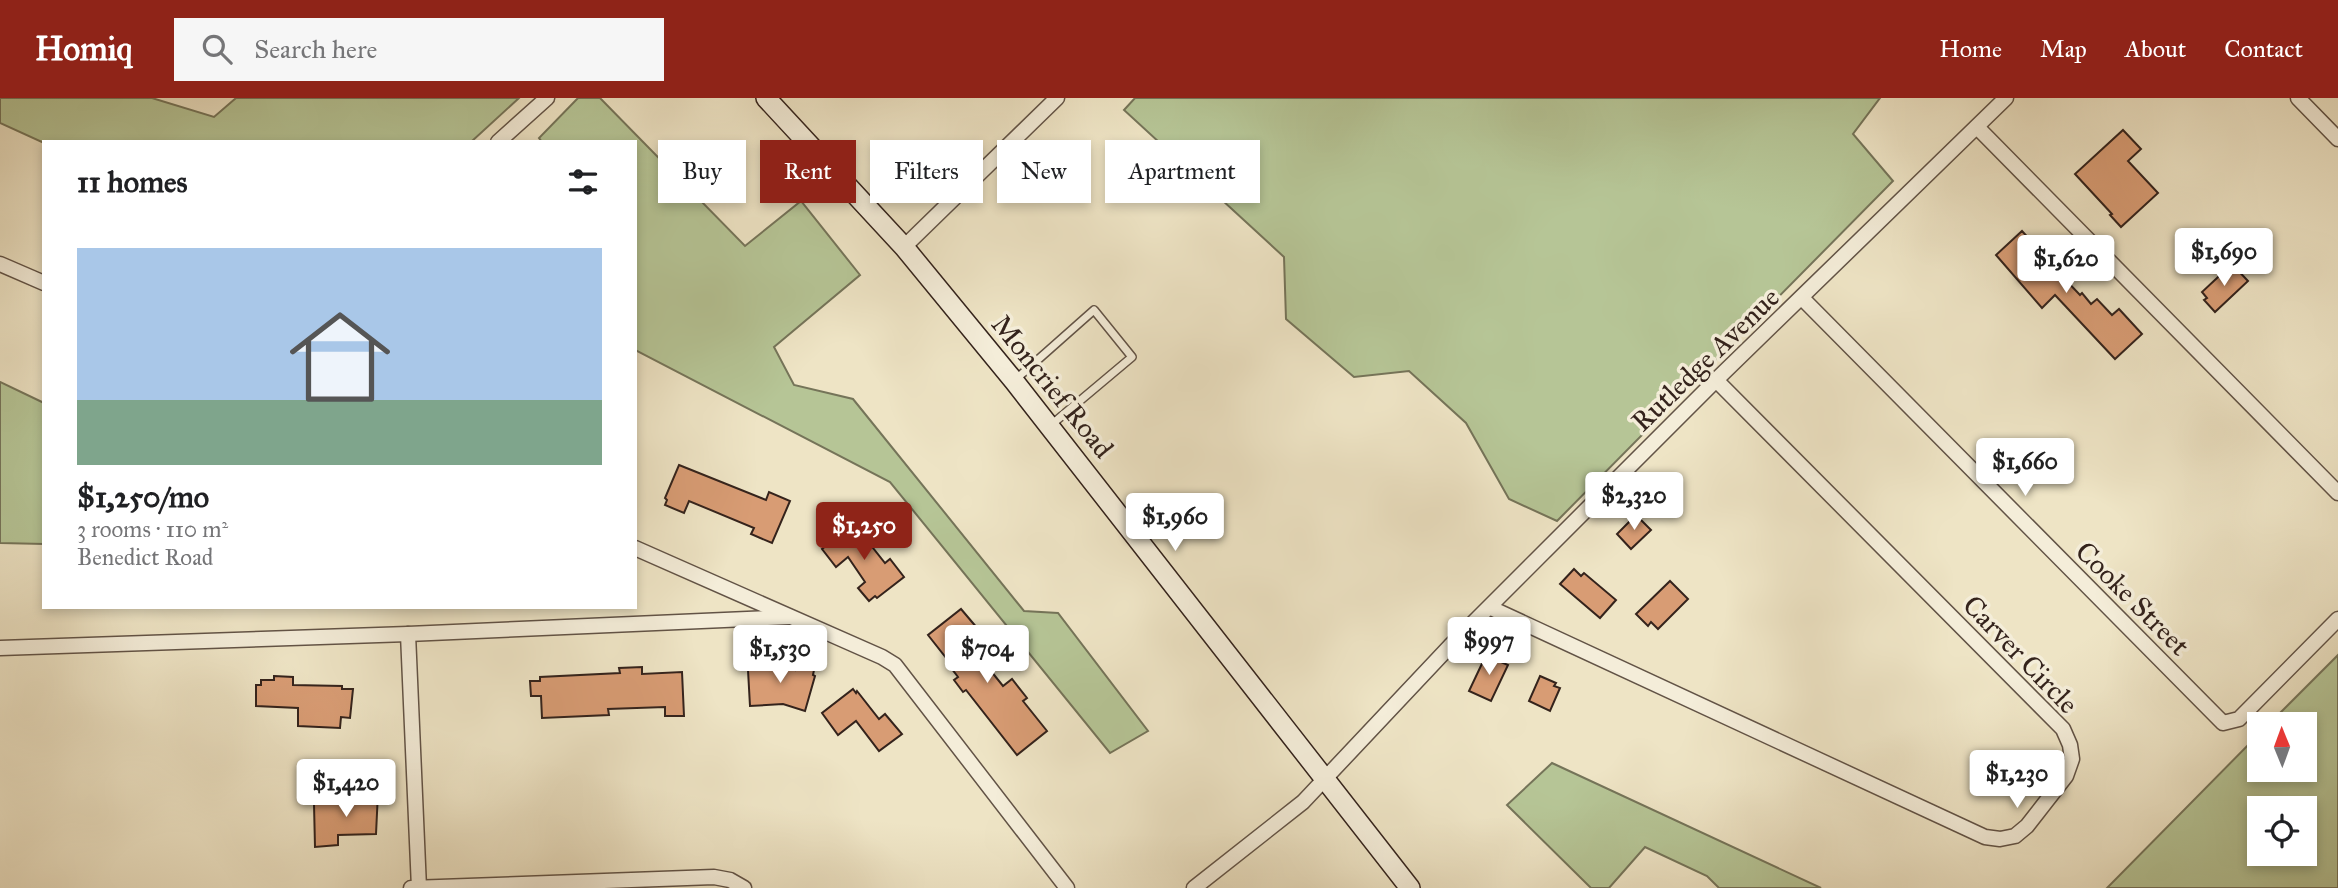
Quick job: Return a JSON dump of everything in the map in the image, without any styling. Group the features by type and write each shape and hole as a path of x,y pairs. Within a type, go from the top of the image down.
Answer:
{"main road":[{"name":"Moncrief Road","path":"766,98 904,247 1051,426 1405,886"}],"street":[{"path":"500,140 547,98"},
{"path":"904,247 1057,98"},
{"name":"Rutledge Avenue","path":"1194,888 1303,802 1450,646 1491,608 1716,380 2006,98"},
{"path":"2298,98 2338,139"},
{"path":"1977,127 2338,493"},
{"path":"0,264 42,282"},
{"name":"Cooke Street","path":"1802,298 2223,723 2239,719 2338,619"},
{"name":"Carver Circle","path":"1491,608 1985,838 2015,836 2027,826 2066,776 2071,759 2070,745 2063,729 1716,380"},
{"path":"637,549 895,665 1068,888"},
{"path":"0,648 790,617"},
{"path":"408,634 419,888"},
{"path":"411,888 714,877 730,880 744,888"}],"lane":[{"path":"1014,381 1094,310 1132,357 1051,426"}],"green space":[{"path":"0,98 152,98 214,117 236,98 519,98 473,140 42,142 0,123"},
{"path":"578,98 600,98 658,157 658,203 703,203 745,246 799,203 803,203 860,275 774,347 794,385 853,399 1024,611 1058,613 1148,731 1110,753 890,482 637,351 637,140 539,138"},
{"path":"1135,98 1880,98 1853,134 1893,181 1557,521 1509,499 1466,423 1409,371 1354,377 1286,319 1284,257 1225,203 1260,203 1260,140 1157,140 1124,110"},
{"path":"0,382 42,402 42,544 0,543"},
{"path":"2338,655 2338,888 2107,888 2247,746 2247,782 2317,782 2317,712 2281,712"},
{"path":"1552,763 1821,888 1719,888 1707,876 1645,847 1609,888 1591,888 1507,805"}],"building":[{"path":"2123,130 2141,149 2128,161 2158,193 2121,227 2075,174"},
{"path":"2022,231 2051,263 2054,260 2065,271 2061,275 2080,295 2082,293 2091,304 2097,299 2112,315 2119,309 2142,334 2115,359 2055,295 2042,308 1996,255"},
{"path":"2232,264 2248,281 2215,312 2204,300 2207,298 2202,292"},
{"path":"679,465 766,500 769,492 790,501 772,543 751,534 754,528 689,501 684,513 665,505 665,498"},
{"path":"1636,515 1651,530 1631,549 1617,534"},
{"path":"854,524 885,563 890,559 904,577 869,601 858,588 865,582 848,557 836,567 822,549"},
{"path":"1574,569 1581,576 1584,573 1616,600 1600,618 1560,584"},
{"path":"1670,581 1688,599 1658,629 1651,622 1648,626 1636,614"},
{"path":"961,609 978,629 966,640 1003,686 1012,679 1027,698 1023,701 1047,731 1017,755 966,690 963,692 954,680 958,677 952,669 954,668 928,635"},
{"path":"1488,651 1508,665 1491,701 1469,691"},
{"path":"751,663 766,663 795,670 796,664 814,670 815,676 805,711 783,704 750,706 748,670 752,670"},
{"path":"642,667 642,674 682,672 684,716 665,716 665,707 608,709 609,715 542,718 541,696 531,696 530,681 540,681 540,677 620,673 619,668"},
{"path":"274,676 293,677 293,685 342,686 342,689 353,689 350,718 341,717 340,728 298,726 298,708 256,706 256,685 261,685 261,680 274,680"},
{"path":"1540,676 1556,683 1554,686 1560,688 1550,711 1529,701"},
{"path":"853,689 879,719 885,714 902,734 879,751 856,721 838,735 822,713"},
{"path":"378,792 376,834 338,835 338,845 315,847 314,804 353,804 353,793"}]}
